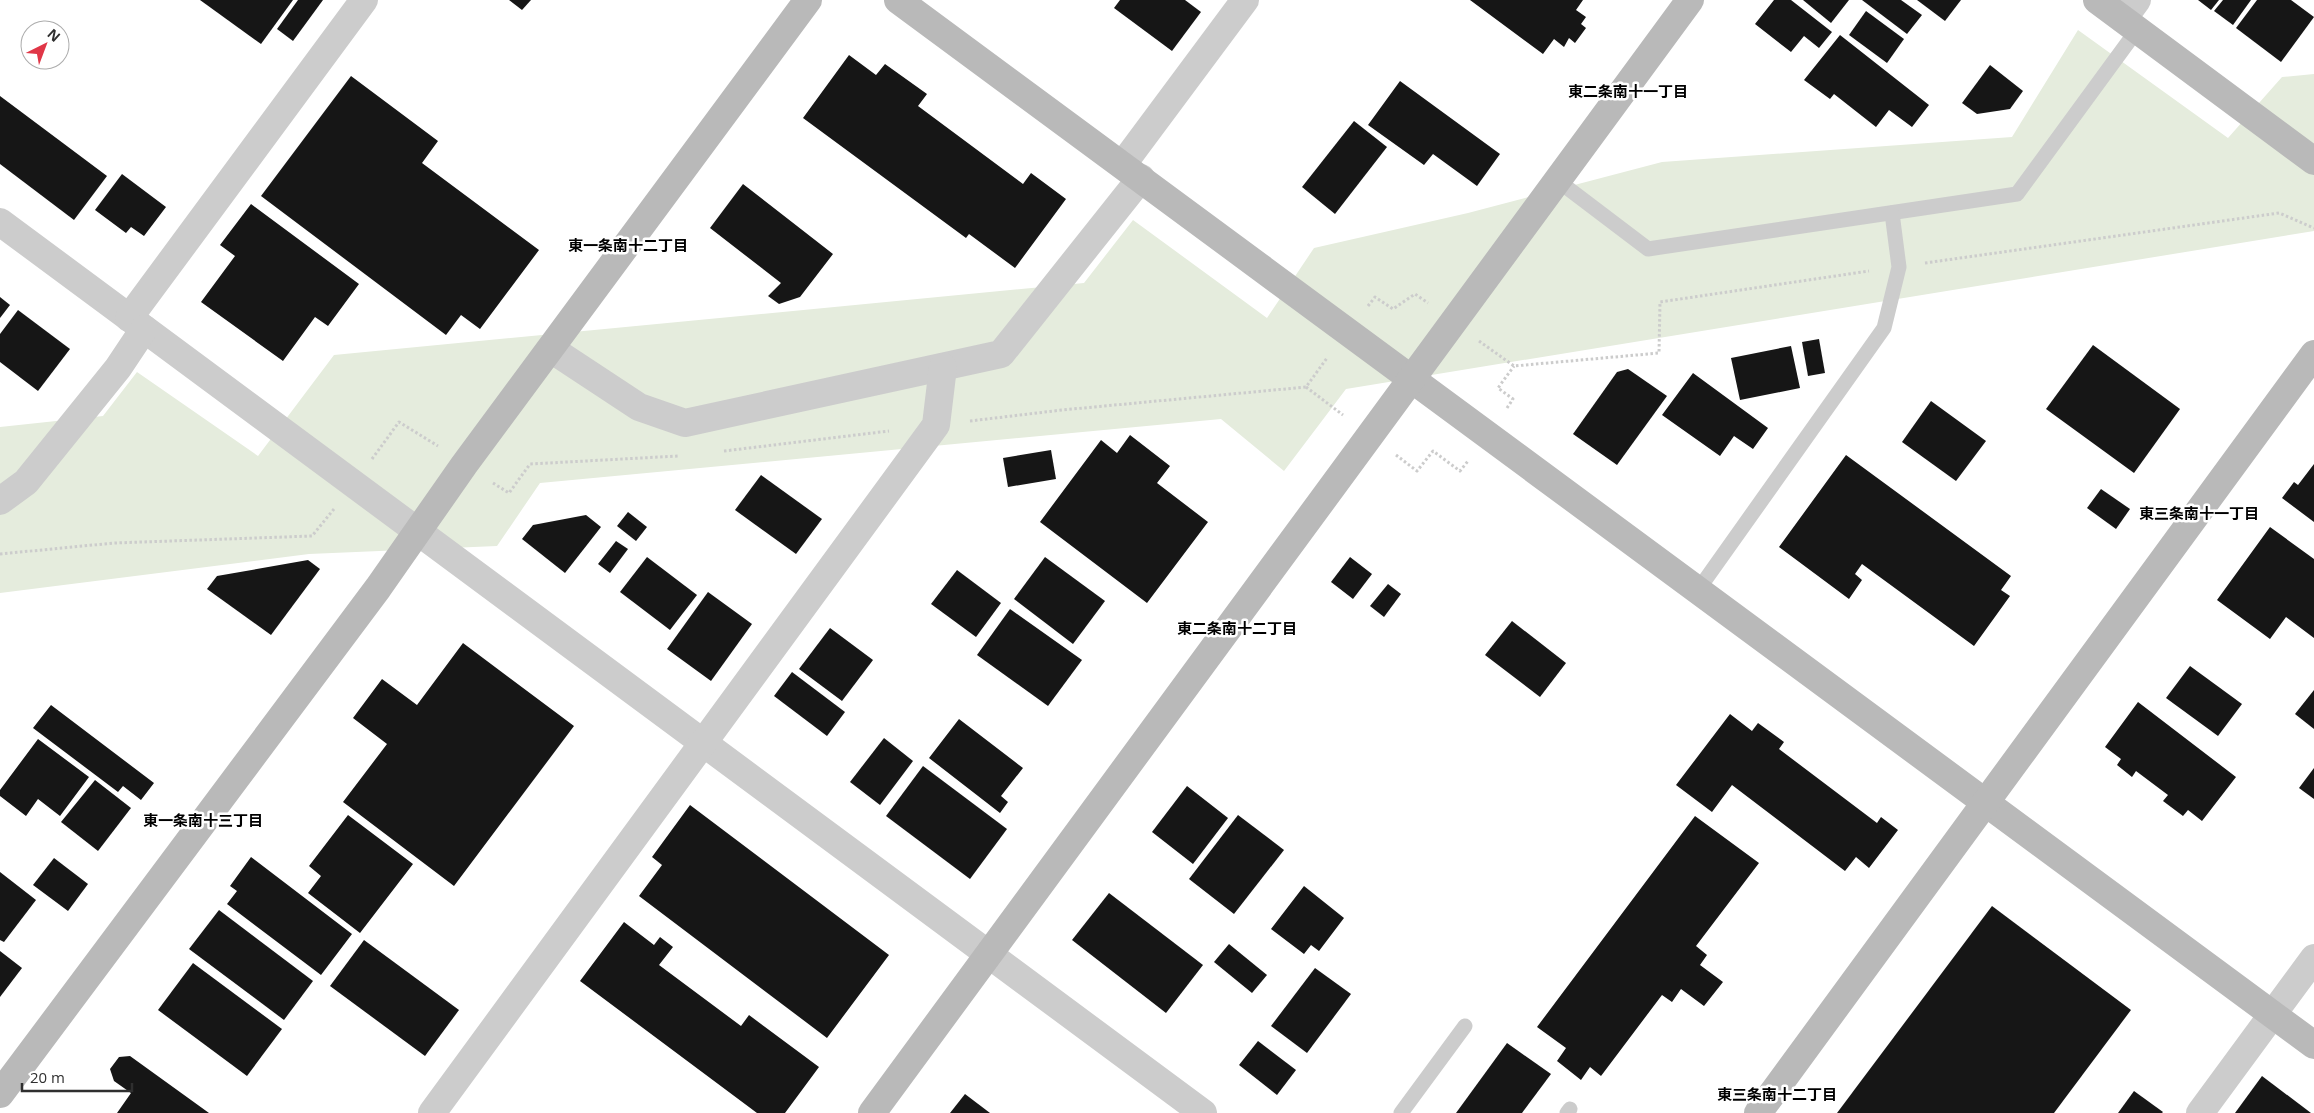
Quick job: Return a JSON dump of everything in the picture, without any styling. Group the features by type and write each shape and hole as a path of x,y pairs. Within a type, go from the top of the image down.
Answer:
{"street":[{"path":"0,501 26,482 118,368 137,324 364,0"},
{"path":"0,1094 378,588 464,465 808,0"},
{"path":"898,0 2314,1045"},
{"path":"551,349 639,407 685,423 1001,354 1132,172 1245,0"},
{"path":"872,1113 1410,378 1690,0"},
{"path":"2097,0 2132,16 2314,161"},
{"path":"0,222 416,532 1203,1113"},
{"path":"1758,1113 2314,354"},
{"path":"432,1113 704,745 936,425 943,367"},
{"path":"2200,1113 2314,958"}],"lane":[{"path":"1558,180 1648,249 2018,194 2132,16"},
{"path":"1698,590 1884,328 1899,267 1892,213"},
{"path":"1401,1113 1465,1026"}],"path":[{"path":"716,452 1062,410 1306,387 1375,297 1393,310 1415,294 1514,366 1659,353 1660,302 2280,212 2314,228"},
{"path":"0,554 114,543 312,536 354,484 399,422 508,493 530,464 687,455"}],"green space":[{"path":"2078,30 2228,138 2282,77 2314,74 2314,231 1346,389 1284,471 1221,419 540,483 497,546 309,554 0,593 0,427 103,416 137,372 258,456 334,355 1084,283 1133,220 1267,318 1314,248 1468,213 1662,162 2012,137"}],"building":[{"path":"200,0 293,0 261,44"},
{"path":"298,0 323,0 293,41 277,29"},
{"path":"509,0 531,0 522,10"},
{"path":"1120,0 1185,0 1201,12 1172,51 1114,8"},
{"path":"1470,0 1583,0 1576,10 1586,17 1581,24 1586,28 1575,43 1569,38 1564,47 1554,39 1543,54"},
{"path":"1774,0 1791,0 1832,32 1819,48 1804,36 1791,52 1755,24"},
{"path":"1803,0 1849,0 1831,23"},
{"path":"1862,0 1901,0 1922,15 1907,34"},
{"path":"1917,0 1961,0 1945,21"},
{"path":"2198,0 2219,0 2211,10"},
{"path":"2223,0 2251,0 2233,25 2214,11"},
{"path":"2257,0 2291,0 2314,17 2281,62 2236,28"},
{"path":"1866,11 1904,39 1887,63 1849,35"},
{"path":"1840,35 1929,105 1912,127 1889,110 1876,127 1834,94 1830,99 1804,80"},
{"path":"849,55 876,75 885,64 927,94 918,106 1023,184 1031,173 1066,199 1015,268 969,234 966,238 803,118"},
{"path":"1990,65 2023,91 2010,109 1977,114 1962,103"},
{"path":"351,76 438,141 422,163 539,250 480,329 461,315 446,335 261,196"},
{"path":"1400,81 1500,154 1477,186 1433,154 1424,165 1368,125"},
{"path":"0,96 107,176 74,220 0,164"},
{"path":"1354,121 1387,147 1335,214 1302,187"},
{"path":"122,174 166,207 144,236 131,227 126,233 95,210"},
{"path":"743,184 833,254 800,297 779,304 768,296 781,283 710,228"},
{"path":"251,204 359,284 328,326 315,317 283,361 201,302 235,256 220,245"},
{"path":"0,297 10,305 0,318"},
{"path":"18,310 70,349 38,391 0,362 0,334"},
{"path":"1819,339 1825,373 1808,376 1802,342"},
{"path":"2093,345 2180,409 2134,473 2046,409"},
{"path":"1791,346 1800,388 1740,400 1731,358"},
{"path":"1628,369 1667,396 1617,465 1573,434 1617,372"},
{"path":"1693,373 1768,428 1753,449 1734,436 1720,456 1662,415"},
{"path":"1931,401 1986,441 1956,481 1902,442"},
{"path":"1130,435 1170,466 1157,483 1208,522 1147,603 1040,522 1101,440 1117,453"},
{"path":"1051,450 1056,479 1008,487 1003,458"},
{"path":"1846,455 2011,576 2001,590 2010,596 1974,646 1862,564 1855,574 1862,580 1849,599 1779,547"},
{"path":"2314,464 2314,522 2282,498 2294,482 2298,485"},
{"path":"761,475 822,519 796,554 735,510"},
{"path":"2101,489 2130,509 2116,529 2087,508"},
{"path":"628,512 647,527 636,541 617,526"},
{"path":"586,515 601,527 565,573 522,539 533,525"},
{"path":"2270,527 2314,559 2314,638 2286,617 2270,639 2217,600"},
{"path":"616,541 628,549 610,573 598,564"},
{"path":"647,557 697,595 670,630 620,592"},
{"path":"1045,557 1105,601 1073,644 1014,599"},
{"path":"1350,557 1372,574 1353,599 1331,582"},
{"path":"308,560 320,569 271,635 207,589 217,576"},
{"path":"957,570 1001,603 976,637 931,604"},
{"path":"1388,584 1401,594 1384,617 1370,606"},
{"path":"708,592 752,624 711,681 667,649"},
{"path":"1010,609 1082,660 1048,706 977,655"},
{"path":"1512,621 1566,663 1540,697 1485,655"},
{"path":"830,628 873,660 842,701 799,669"},
{"path":"463,643 574,726 454,886 343,802 387,744 353,718 382,679 417,705"},
{"path":"2190,666 2242,704 2218,736 2166,698"},
{"path":"792,672 845,712 827,736 774,696"},
{"path":"2314,690 2314,729 2295,714"},
{"path":"2138,702 2236,777 2202,821 2188,810 2183,816 2163,801 2168,795 2136,771 2132,777 2117,765 2121,759 2105,747"},
{"path":"51,705 154,783 141,800 123,786 118,792 33,728"},
{"path":"1730,714 1752,731 1758,723 1784,742 1779,749 1877,823 1881,817 1898,830 1869,868 1856,857 1845,871 1732,785 1712,812 1676,785"},
{"path":"959,719 1023,768 1001,796 1008,802 1000,813 929,758"},
{"path":"884,738 913,761 880,805 850,782"},
{"path":"38,739 89,777 60,816 38,799 26,816 0,796 0,790"},
{"path":"923,766 1007,829 970,879 886,816"},
{"path":"2314,768 2314,799 2299,788"},
{"path":"95,780 131,808 98,851 61,822"},
{"path":"1187,786 1228,818 1193,864 1152,832"},
{"path":"690,805 889,955 827,1038 639,896 662,865 652,857"},
{"path":"348,815 413,864 360,933 308,893 321,876 309,866"},
{"path":"1238,815 1284,850 1234,914 1189,879"},
{"path":"1695,816 1759,863 1696,946 1707,955 1700,965 1723,982 1704,1006 1681,989 1672,1002 1662,995 1601,1076 1590,1067 1581,1080 1557,1061 1566,1048 1537,1027"},
{"path":"251,857 352,934 321,975 227,904 237,891 230,886"},
{"path":"54,858 88,884 68,911 33,885"},
{"path":"0,872 36,900 4,942 0,940"},
{"path":"1304,886 1344,918 1319,951 1311,945 1304,954 1271,929"},
{"path":"1109,893 1203,965 1166,1013 1072,940"},
{"path":"1992,906 2131,1010 2054,1113 1837,1113"},
{"path":"219,910 313,981 284,1020 189,949"},
{"path":"624,922 654,945 660,937 673,947 659,965 741,1026 749,1015 819,1067 785,1113 757,1113 580,981"},
{"path":"364,940 459,1010 425,1056 330,986"},
{"path":"1229,944 1267,975 1252,993 1214,962"},
{"path":"0,951 22,968 0,997"},
{"path":"193,963 282,1029 247,1076 158,1010"},
{"path":"1315,968 1351,994 1307,1053 1271,1026"},
{"path":"1258,1041 1296,1070 1277,1095 1239,1065"},
{"path":"1507,1043 1551,1074 1522,1113 1456,1113"},
{"path":"130,1056 209,1113 117,1113 131,1093 114,1081 110,1069 119,1057"},
{"path":"2262,1076 2311,1113 2235,1113"},
{"path":"2134,1091 2163,1112 2118,1113"},
{"path":"965,1094 990,1113 950,1113"}],"district":[{"name":"東二条南十一丁目","path":"1628,92"},
{"name":"東一条南十二丁目","path":"628,246"},
{"name":"東三条南十一丁目","path":"2199,514"},
{"name":"東二条南十二丁目","path":"1237,629"},
{"name":"東一条南十三丁目","path":"203,821"},
{"name":"東三条南十二丁目","path":"1777,1095"}]}
